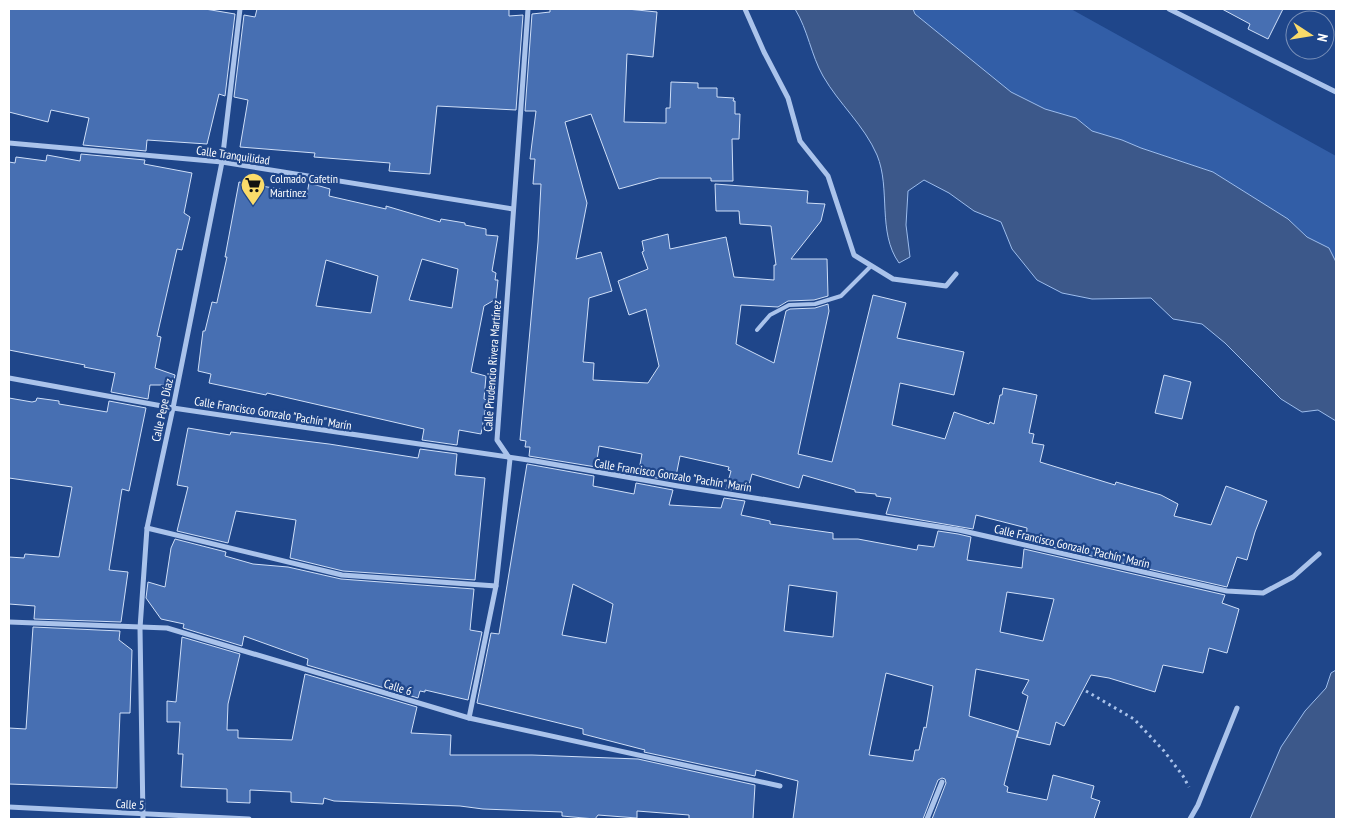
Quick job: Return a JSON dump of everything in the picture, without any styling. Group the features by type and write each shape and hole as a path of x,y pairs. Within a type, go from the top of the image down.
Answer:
{"street":[{"name":"Calle Pepe Díaz","path":"143,817 140,628 147,528 222,162 240,9"},
{"name":"Calle Prudencio Rivera Martínez","path":"510,459 497,440 528,9"},
{"path":"745,9 764,52 788,98 800,141 828,176 854,255 892,279 946,286 956,274"},
{"path":"1168,9 1336,92"},
{"name":"Calle Tranquilidad","path":"9,144 222,162 513,210"},
{"name":"Calle Francisco Gonzalo \"Pachín\" Marín","path":"9,378 173,408 959,530 1227,591 1263,593 1294,577 1319,554"},
{"path":"469,718 496,586 510,459"},
{"path":"147,528 342,575 496,586"},
{"name":"Calle 6","path":"9,622 168,628 469,718 780,786"},
{"path":"1190,819 1198,805 1237,708"},
{"path":"927,819 942,782"},
{"name":"Calle 5","path":"9,808 143,817 249,819"}],"lane":[{"path":"757,330 770,315 789,305 815,304 840,296 871,266"}],"path":[{"path":"1086,691 1134,718 1164,751 1183,776 1198,805"}],"shaded area":[{"path":"795,9 913,9 915,14 1011,92 1045,109 1076,118 1092,131 1213,172 1288,219 1307,237 1329,248 1336,262 1336,421 1318,410 1302,412 1281,399 1225,343 1202,324 1173,319 1151,298 1092,299 1062,293 1037,280 1012,249 1001,222 974,211 949,193 924,180 908,191 906,225 910,257 899,263 892,251 888,238 883,182 877,155 872,144 823,76"},
{"path":"913,9 1071,9 1336,156 1336,262 1329,248 1307,237 1288,219 1213,172 1092,131 1076,118 1045,109 1011,92 915,14"},
{"path":"1336,670 1336,819 1250,819 1281,747 1305,711 1326,688 1331,673"}],"building":[{"path":"9,9 205,9 235,14 225,96 219,94 207,144 147,140 146,151 83,145 89,118 51,110 48,122 9,112"},
{"path":"257,9 509,9 509,16 523,15 516,110 437,106 430,174 389,171 390,163 314,157 315,153 240,147 248,100 234,97 244,15 255,17"},
{"path":"550,9 627,9 657,12 653,57 627,54 624,122 666,123 666,108 670,108 671,82 698,83 698,88 717,88 717,97 734,98 735,114 740,114 739,139 732,139 733,181 711,181 711,178 659,178 619,189 591,114 565,122 587,203 576,259 601,252 612,291 589,298 583,362 594,363 593,380 648,383 659,366 646,309 629,315 618,281 648,269 642,252 644,251 642,241 668,234 670,249 726,237 734,277 774,280 774,265 776,265 771,226 740,224 739,211 716,211 715,184 808,191 807,203 825,204 821,221 791,259 827,259 828,296 814,300 788,301 778,307 741,305 736,344 774,363 786,311 790,309 815,308 828,304 829,311 798,454 832,462 873,295 906,303 897,338 964,352 954,395 900,383 892,425 945,439 954,412 994,424 1003,388 1037,395 1029,433 1034,434 1032,443 1044,445 1040,462 1115,485 1116,482 1161,495 1178,504 1174,516 1211,525 1226,486 1267,501 1247,560 1237,557 1227,587 1026,541 1027,528 976,515 973,529 886,514 891,498 855,492 855,490 803,475 799,488 752,474 747,492 726,489 731,471 728,470 729,467 680,456 675,481 638,475 642,454 599,446 596,467 529,456 530,447 525,447 526,441 520,440 538,242 541,184 533,184 535,159 530,159 536,111 525,111 532,14 550,12"},
{"path":"1222,9 1283,9 1268,39 1248,29 1250,24"},
{"path":"81,154 145,160 144,164 192,173 184,213 190,217 182,250 177,249 157,336 161,337 155,368 175,375 173,385 150,385 148,399 111,392 115,373 9,350 9,162 15,163 16,157 46,161 47,155 80,161"},
{"path":"239,182 307,194 309,183 330,189 329,196 386,209 386,206 440,222 441,219 465,223 465,225 486,229 486,235 498,236 492,271 496,273 495,280 498,280 496,299 484,306 471,372 486,376 484,399 487,400 481,434 459,430 457,445 422,440 424,429 267,393 266,395 209,383 211,374 198,371 203,331 205,331 212,302 217,303 227,257 225,257","holes":["422,259 458,269 452,308 409,300","326,260 378,276 371,313 316,306"]},
{"path":"1164,375 1191,382 1182,419 1155,413"},
{"path":"9,398 32,402 36,401 37,398 59,401 59,404 107,412 109,401 146,408 129,491 122,489 109,570 128,572 121,622 34,619 35,606 9,604 9,557 24,558 25,554 59,557 72,487 9,478"},
{"path":"188,428 230,435 231,432 329,444 418,458 420,449 457,454 455,475 485,478 475,580 343,571 290,558 296,520 236,511 228,543 177,531 188,487 177,485"},
{"path":"527,464 594,476 593,486 634,494 636,483 673,490 669,505 721,508 724,498 745,501 741,515 770,521 770,524 833,533 833,539 858,539 917,550 918,545 934,547 938,531 958,534 971,537 967,560 1022,568 1024,549 1225,595 1222,603 1239,609 1227,653 1209,648 1203,673 1163,665 1155,692 1109,678 1091,675 1064,726 1056,722 1050,745 1017,737 1028,696 1022,693 1029,680 976,669 969,716 1018,731 1004,785 1008,787 1007,792 1047,800 1053,775 1094,786 1091,798 1100,801 1094,819 932,819 946,783 945,779 942,778 938,780 923,819 793,819 798,781 756,770 755,776 644,752 645,750 583,734 583,729 477,703 491,633 499,634","holes":["573,584 613,604 606,643 562,635","789,585 837,592 833,637 784,631","1007,592 1054,599 1043,641 1000,632","886,673 933,686 926,728 924,727 919,750 915,750 913,761 869,755"]},
{"path":"175,539 226,552 225,556 253,564 288,567 341,579 474,589 470,630 482,632 468,700 425,690 425,692 420,691 418,698 307,665 308,659 244,636 242,646 183,628 184,624 161,619 146,598 148,582 165,587 171,548"},
{"path":"33,627 120,631 119,640 132,650 130,713 120,713 117,788 9,784 9,728 26,729"},
{"path":"182,637 240,654 228,704 227,730 238,730 238,738 292,740 305,674 417,707 411,733 451,735 450,755 532,755 638,759 755,785 753,819 689,819 689,815 637,811 637,818 598,815 595,819 562,816 562,812 334,801 324,798 323,804 291,802 291,792 250,790 250,803 227,802 227,789 181,787 183,754 178,754 180,722 167,722 167,701 176,702"}],"place":[{"name":"Colmado Cafetín Martínez","path":"253,206"}]}
